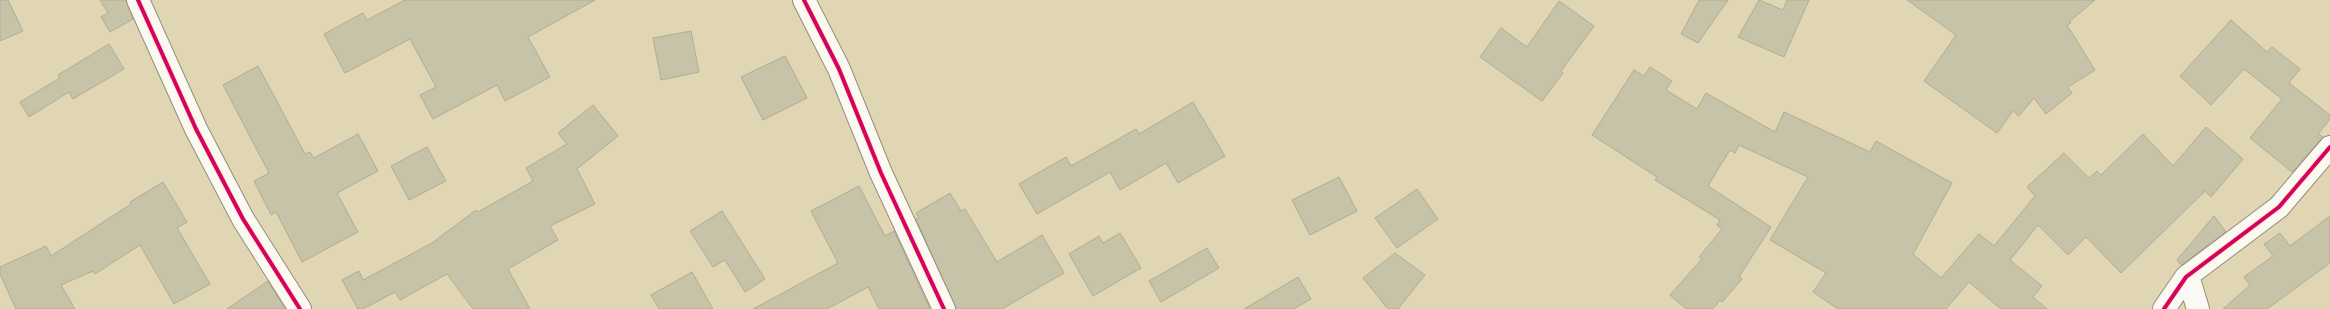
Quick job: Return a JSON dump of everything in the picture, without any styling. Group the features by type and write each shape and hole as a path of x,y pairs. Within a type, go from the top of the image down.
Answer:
{"street":[{"path":"138,0 196,129 243,219 300,309"},
{"path":"804,0 839,69 882,172 944,309"},
{"path":"2164,309 2188,276 2279,207 2330,147"},
{"path":"2188,276 2198,309"}],"building":[{"path":"0,0 8,0 23,31 0,41"},
{"path":"100,0 126,0 133,19 110,32 101,17 108,13"},
{"path":"405,0 595,0 528,37 550,77 505,101 497,85 433,119 420,95 436,87 410,39 345,73 324,34 363,13 367,20"},
{"path":"1699,0 1728,0 1698,43 1681,34"},
{"path":"1759,0 1783,10 1787,0 1809,0 1784,57 1738,37"},
{"path":"1907,0 2095,0 2067,25 2095,70 2068,87 2072,93 2046,114 2034,98 2019,116 2013,111 1997,133 1924,81 1956,35"},
{"path":"1559,1 1594,26 1561,71 1563,73 1542,101 1480,57 1501,28 1527,47"},
{"path":"2231,20 2267,52 2272,47 2300,69 2289,83 2330,115 2330,119 2318,134 2323,137 2292,172 2250,138 2282,99 2244,69 2211,105 2180,76"},
{"path":"691,31 699,72 661,80 653,38"},
{"path":"109,44 124,69 73,99 69,92 29,117 20,102 60,78 58,75"},
{"path":"785,56 807,98 763,120 741,77"},
{"path":"258,66 305,154 310,152 314,158 358,134 378,171 337,193 358,232 302,262 276,212 271,215 254,181 269,173 223,85"},
{"path":"1650,67 1672,81 1666,90 1697,109 1706,93 1775,132 1784,112 1870,152 1876,141 1952,183 1913,254 1941,278 1979,234 1994,246 2035,196 2027,187 2064,153 2089,178 2097,171 2101,175 2143,134 2173,166 2206,127 2243,159 2211,197 2205,191 2121,273 2086,237 2068,255 2038,225 2010,260 2042,286 2033,297 2047,309 2001,309 1969,282 1946,309 1838,309 1813,292 1826,273 1770,240 1808,177 1739,145 1735,153 1730,150 1708,186 1771,227 1739,277 1742,279 1722,302 1720,300 1713,309 1686,309 1670,295 1702,259 1699,257 1722,229 1717,225 1720,220 1655,180 1657,177 1592,135 1634,70 1644,76"},
{"path":"1193,102 1225,156 1178,183 1166,163 1120,190 1110,172 1037,214 1019,184 1066,157 1071,166 1136,129 1139,134"},
{"path":"593,105 618,136 577,169 595,204 550,226 558,240 508,269 530,309 473,309 447,274 400,300 395,292 363,309 358,309 342,280 359,271 363,280 432,243 476,210 478,212 533,181 526,168 567,144 558,133"},
{"path":"427,147 446,181 409,200 391,166"},
{"path":"1339,177 1357,211 1310,235 1292,200"},
{"path":"163,182 187,222 177,228 210,284 174,304 140,245 95,274 93,271 61,285 75,309 16,309 0,274 0,267 46,246 51,256 131,204 130,202"},
{"path":"859,186 885,236 894,231 930,309 879,309 868,287 827,309 753,309 838,263 811,211"},
{"path":"1417,189 1438,219 1397,248 1375,218"},
{"path":"950,193 961,211 965,209 997,262 1042,235 1064,273 1002,309 956,309 916,219 919,218 916,213"},
{"path":"722,211 765,279 745,292 725,260 713,267 690,231"},
{"path":"2214,216 2226,232 2181,265 2177,260"},
{"path":"2330,216 2330,263 2267,309 2223,309 2250,285 2244,277 2273,256 2264,244 2280,233 2290,246"},
{"path":"1120,233 1141,268 1093,296 1069,254 1099,236 1103,243"},
{"path":"1207,248 1219,268 1161,302 1149,281"},
{"path":"1395,253 1425,275 1398,309 1388,309 1363,278"},
{"path":"692,272 713,309 659,309 651,295"},
{"path":"1298,277 1311,299 1294,309 1244,309"},
{"path":"268,281 285,309 227,309"}],"cycle path":[{"path":"138,0 196,129 243,219 300,309"},
{"path":"804,0 839,69 881,173 944,309"},
{"path":"2164,309 2186,277 2279,207 2330,147"}]}
